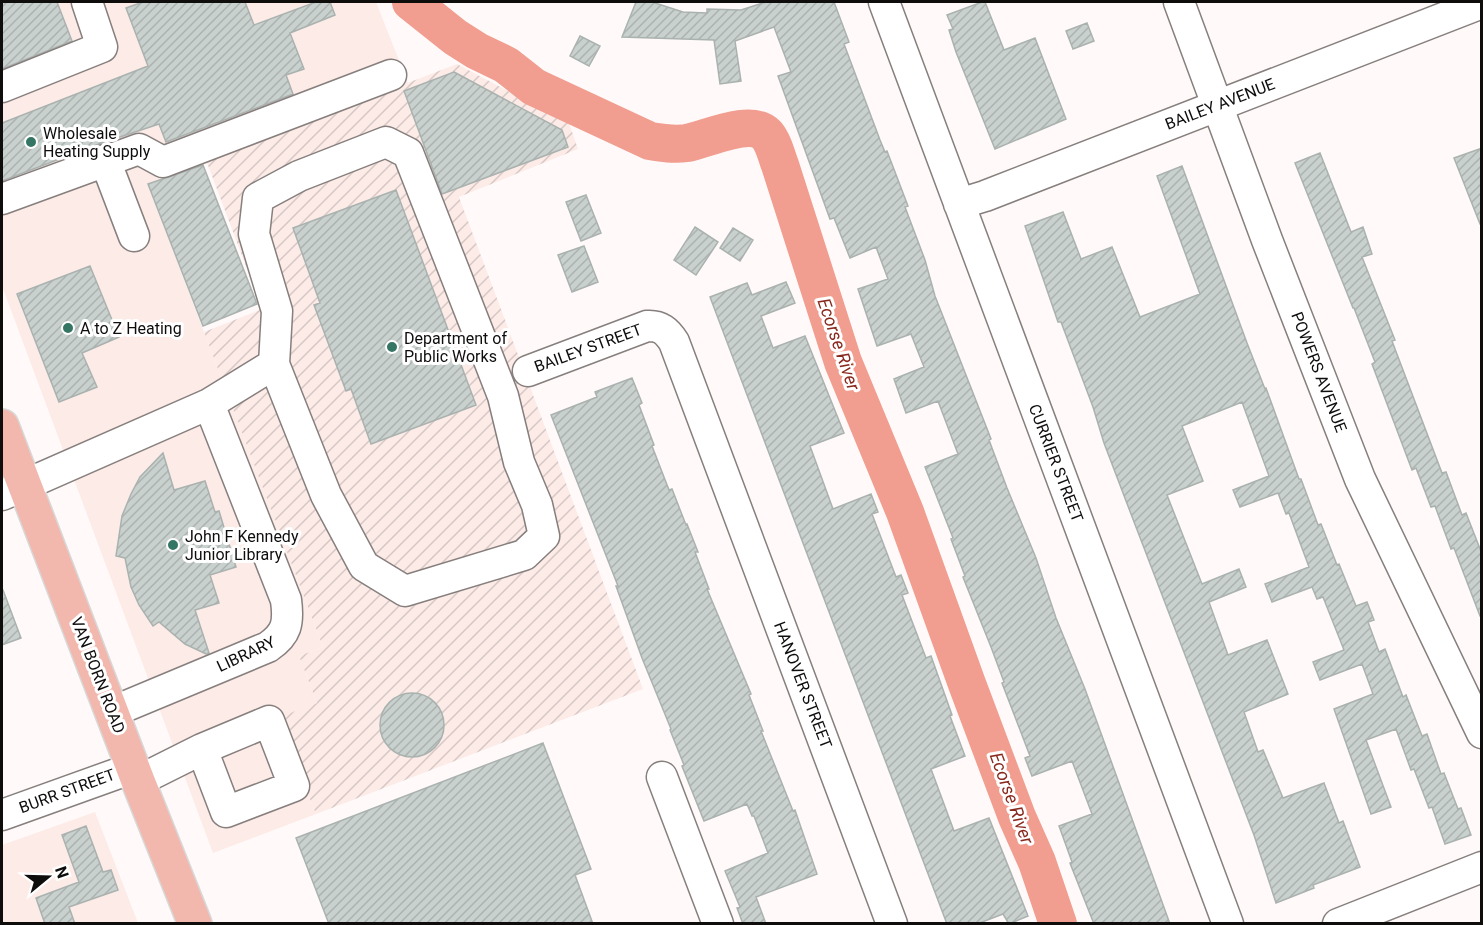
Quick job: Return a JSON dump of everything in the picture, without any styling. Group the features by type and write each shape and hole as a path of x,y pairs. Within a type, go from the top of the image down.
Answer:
{"main road":[{"name":"VAN BORN ROAD","path":"2,426 13,490 112,712 195,924"}],"street":[{"path":"2,87 102,47 87,2"},
{"name":"CURRIER STREET","path":"884,2 1228,924"},
{"name":"POWERS AVENUE","path":"1179,2 1267,240 1360,479 1482,733"},
{"name":"BAILEY AVENUE","path":"959,204 985,196 1218,104 1480,5"},
{"path":"2,199 139,149 163,162 391,75"},
{"path":"386,142 408,153 503,396 519,462 537,505 544,536 524,555 405,591 364,566 326,495 274,364 277,311 254,234 258,198 299,176 386,142"},
{"path":"105,160 134,236"},
{"name":"BAILEY STREET","path":"528,371 639,328 654,325 668,332 674,342 713,447"},
{"path":"13,490 209,404 274,364"},
{"name":"LIBRARY","path":"112,712 268,647 283,637 288,615 286,600 209,404"},
{"name":"HANOVER STREET","path":"713,447 892,924"},
{"name":"BURR STREET","path":"2,814 135,774 202,749"},
{"path":"662,777 718,924"},
{"path":"1338,924 1482,867"}],"shaded area":[{"path":"2,2 376,2 408,83 148,184 323,647 299,656 317,703 277,719 316,814 213,853 2,286"},
{"path":"457,64 569,123 578,149 459,197 643,689 316,814 277,718 317,703 299,656 323,647 204,332 262,309 206,160"},
{"path":"95,812 138,923 2,923 2,845"}],"building":[{"path":"2,2 57,2 72,41 2,69"},
{"path":"143,2 245,2 254,25 316,2 330,2 335,15 290,33 304,69 286,75 293,94 166,142 159,124 2,181 2,123 148,66 126,8"},
{"path":"636,2 652,2 683,12 707,13 707,9 741,10 766,2 834,2 849,42 844,44 908,206 905,207 925,260 935,296 991,439 989,440 1007,488 1036,558 1056,618 1085,689 1170,924 1094,924 1070,863 1072,862 1059,826 1092,814 1072,761 1032,776 1025,758 1030,756 963,577 965,576 951,539 953,538 925,467 958,454 938,401 906,413 894,379 924,367 911,334 877,346 858,289 888,279 876,247 850,258 834,218 830,219 778,76 791,72 774,27 735,41 741,81 720,84 714,40 622,37"},
{"path":"985,2 1004,50 1035,38 1066,119 995,149 956,52 949,30 953,29 947,15"},
{"path":"1087,23 1094,41 1073,49 1066,31"},
{"path":"580,36 600,46 589,66 570,56"},
{"path":"454,72 562,130 568,147 442,194 404,91"},
{"path":"1482,148 1482,224 1480,224 1454,158"},
{"path":"1320,153 1351,232 1363,227 1372,254 1362,257 1395,340 1392,341 1442,473 1446,472 1462,515 1466,513 1482,554 1482,616 1480,616 1454,548 1451,549 1435,506 1431,507 1416,468 1412,470 1372,364 1375,362 1295,163"},
{"path":"203,165 257,304 203,326 148,184"},
{"path":"1182,166 1247,343 1318,525 1321,524 1356,606 1367,602 1374,620 1368,622 1379,652 1385,649 1403,697 1406,695 1422,736 1427,734 1441,774 1444,773 1471,835 1445,844 1432,807 1429,808 1414,769 1411,770 1396,729 1366,740 1391,807 1371,814 1334,709 1373,694 1362,664 1320,680 1313,662 1344,650 1323,597 1317,599 1312,587 1272,602 1265,584 1309,567 1289,513 1286,514 1278,493 1240,507 1233,490 1269,476 1242,402 1182,426 1203,481 1167,495 1202,584 1239,569 1246,587 1209,602 1228,655 1267,640 1288,694 1244,712 1258,752 1263,750 1283,798 1324,783 1339,823 1343,821 1360,867 1313,885 1314,888 1276,903 1254,835 1104,443 1061,322 1058,322 1025,226 1063,212 1081,259 1112,247 1140,317 1200,294 1157,176"},
{"name":"Department of Public Works","path":"396,190 476,405 371,444 351,389 346,391 314,305 320,303 293,228"},
{"path":"586,195 601,233 581,241 566,202"},
{"path":"695,227 718,242 696,275 674,260"},
{"path":"733,228 753,240 740,261 720,248"},
{"path":"584,246 598,282 572,292 558,255"},
{"path":"90,266 119,337 82,353 97,387 59,402 17,294"},
{"path":"786,282 795,303 761,316 773,348 805,336 844,433 810,446 833,509 871,494 878,512 872,514 896,577 901,575 908,593 902,595 926,658 931,656 965,756 931,769 954,831 989,818 1028,916 1009,924 1003,914 977,924 947,924 710,297 747,283 752,295"},
{"path":"632,378 642,403 639,405 654,445 652,446 669,490 672,489 698,552 695,552 709,589 707,589 751,694 749,695 763,731 761,731 793,811 795,810 817,874 756,897 766,924 743,924 737,908 740,907 725,871 768,853 754,816 747,804 704,821 682,766 684,765 671,729 642,658 616,586 618,586 551,415 597,397 595,392"},
{"name":"John F Kennedy Junior Library","path":"163,453 174,490 205,481 215,512 219,511 236,567 210,575 219,603 195,610 209,653 206,654 185,644 159,622 153,626 139,605 131,587 125,558 116,556 122,516 131,494 140,477"},
{"path":"2,590 21,638 2,645"},
{"path":"406,693 418,693 435,702 442,713 444,725 442,737 435,748 418,757 406,757 394,752 385,743 380,731 380,719 385,707 394,698"},
{"path":"543,743 591,869 575,875 593,924 329,924 296,838"},
{"path":"86,826 103,872 111,870 118,890 69,907 75,924 45,924 36,898 79,882 62,835"}],"waterway":[{"name":"Ecorse River","path":"411,2 455,37 506,65 534,87 650,141 687,143 740,129 760,130 767,135 780,165 843,362 905,512 1017,817 1037,862 1058,924"}],"place":[{"name":"Wholesale Heating Supply","path":"31,142"},
{"name":"A to Z Heating","path":"68,328"},
{"name":"Department of Public Works","path":"392,347"},
{"name":"John F Kennedy Junior Library","path":"173,545"}]}
